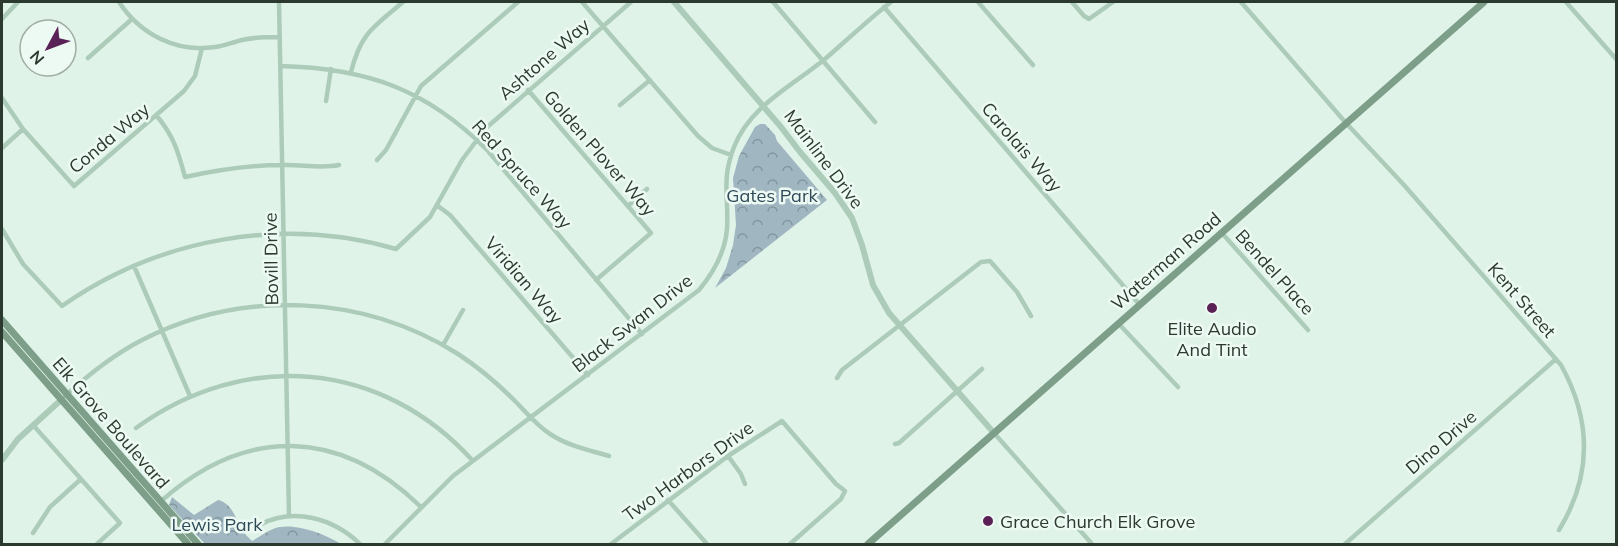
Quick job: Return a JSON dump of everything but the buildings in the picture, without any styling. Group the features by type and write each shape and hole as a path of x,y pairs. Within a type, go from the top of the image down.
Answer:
{"main road":[{"name":"Waterman Road","path":"868,544 1484,2"},
{"name":"Elk Grove Boulevard","path":"2,320 63,397 188,544"},
{"name":"Elk Grove Boulevard","path":"2,332 198,544"}],"street":[{"path":"2,19 18,2"},
{"path":"119,2 132,19 160,39 180,46 202,48 226,45 253,37 279,37"},
{"name":"Bovill Drive","path":"279,2 289,516"},
{"path":"351,72 358,48 366,34 404,2"},
{"path":"377,160 386,150 415,96 428,79 518,2"},
{"path":"582,2 704,142 731,155"},
{"name":"Ashtone Way","path":"284,233 339,237 396,249 438,206 462,160 476,139 528,90 632,2"},
{"name":"Mainline Drive","path":"674,2 764,106 844,205 858,232 873,285 881,300 899,325 994,433"},
{"path":"773,2 875,122"},
{"name":"Black Swan Drive","path":"385,544 442,485 699,290 715,268 723,248 726,230 726,179 731,155 741,132 764,106 891,2"},
{"path":"978,2 1033,64"},
{"path":"1072,2 1089,19 1113,2"},
{"name":"Kent Street","path":"1241,2 1556,359 1570,382 1582,423 1584,446 1582,476 1573,504 1559,530"},
{"path":"1566,2 1617,59"},
{"name":"Carolais Way","path":"884,7 1139,304"},
{"path":"88,58 132,19"},
{"name":"Conda Way","path":"2,98 23,129 74,186 190,85 199,68 202,48"},
{"name":"Red Spruce Way","path":"280,66 351,72 382,81 443,112 476,139 642,334"},
{"path":"326,100 331,69"},
{"path":"620,105 650,80"},
{"name":"Golden Plover Way","path":"528,90 651,233 596,280"},
{"path":"157,116 168,129 176,144 185,177 233,168 339,165"},
{"path":"2,148 23,129"},
{"path":"628,206 648,189"},
{"name":"Viridian Way","path":"438,206 450,215 588,375"},
{"path":"2,229 23,264 62,306 93,286 134,266 174,251 208,242 258,234 284,233"},
{"name":"Bendel Place","path":"1221,232 1308,330"},
{"path":"837,378 842,370 981,262 990,261 1017,292 1032,316"},
{"path":"134,266 190,396"},
{"path":"2,460 33,424 63,397 106,362 140,341 218,312 285,304 335,308 368,315 408,328 443,345 484,373 530,418 558,439 609,456"},
{"path":"443,345 463,310"},
{"path":"1118,323 1178,387"},
{"name":"Dino Drive","path":"1345,544 1556,359"},
{"path":"895,444 899,443 982,369"},
{"path":"136,428 165,408 190,396 244,379 286,375 330,379 366,388 386,396 430,421 448,435 473,461"},
{"name":"Two Harbors Drive","path":"611,544 728,456 782,421 836,484 845,491 841,499 790,544"},
{"path":"33,424 120,523 97,544"},
{"path":"994,433 1092,544"},
{"path":"160,502 194,474 221,460 251,450 288,446 331,452 361,462 398,486 421,507"},
{"path":"728,456 745,484"},
{"path":"33,533 50,507 81,479"},
{"path":"668,500 707,544"},
{"path":"259,525 289,516 313,518 349,534 360,544"}],"green space":[{"name":"Gates Park","path":"765,124 775,135 777,141 827,200 715,288 726,268 733,245 736,225 733,178 739,156 755,127"},
{"name":"Lewis Park","path":"172,497 194,515 218,500 227,504 242,530 252,541 273,529 289,527 317,533 341,544 205,544 169,505"}],"place":[{"name":"Elite Audio And Tint","path":"1212,308"},
{"name":"Grace Church Elk Grove","path":"988,521"}]}
